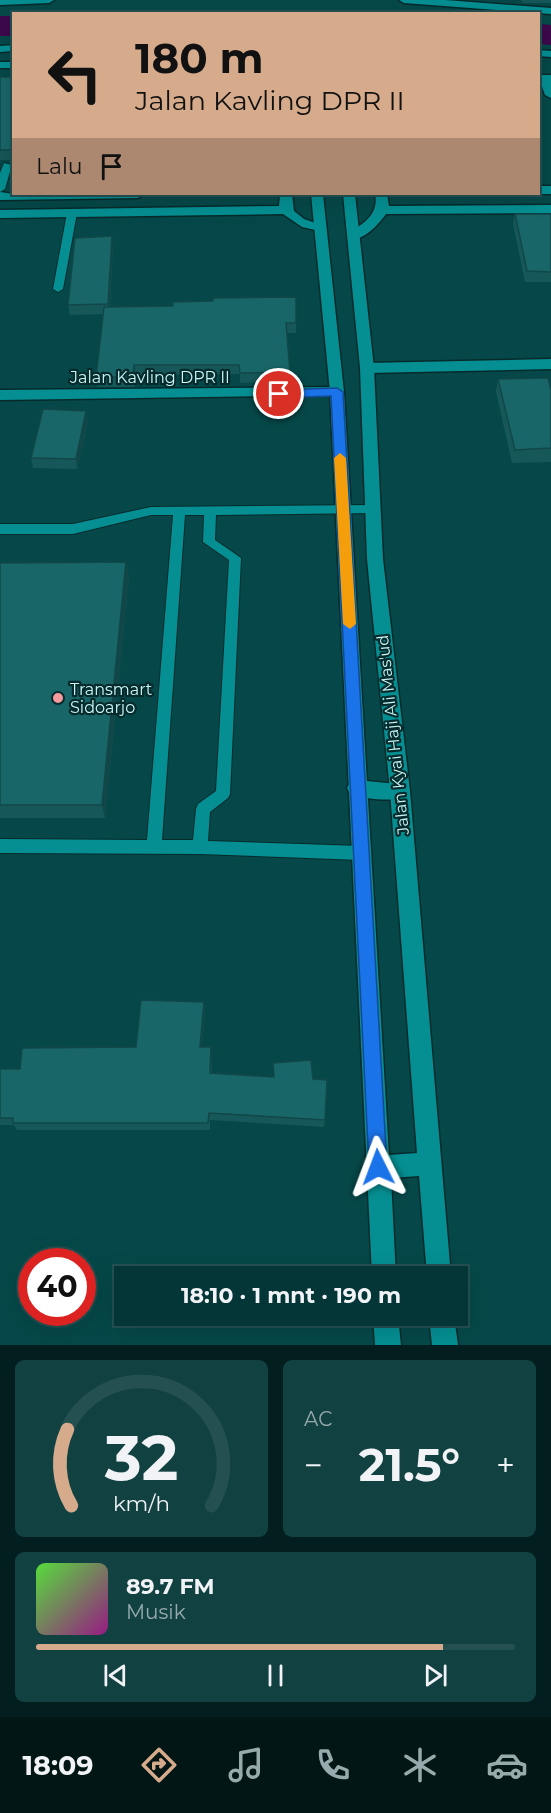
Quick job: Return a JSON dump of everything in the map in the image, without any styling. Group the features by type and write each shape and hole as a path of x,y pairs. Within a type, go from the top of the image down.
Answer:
{"street":[{"path":"0,2 49,0"},
{"path":"404,0 516,4 551,10"},
{"path":"545,78 551,95"},
{"path":"286,195 284,201 286,210 301,223 320,229"},
{"name":"Jalan Kyai Haji Ali Mas'ud","path":"317,195 337,392 383,1266"},
{"name":"Jalan Kyai Haji Ali Mas'ud","path":"349,195 367,368 375,559 400,791 438,1266"},
{"path":"352,236 368,227 381,210 381,195"},
{"path":"381,210 551,209"},
{"path":"0,214 286,210"},
{"path":"367,368 551,364"},
{"name":"Jalan Kavling DPR II","path":"0,395 337,392"},
{"path":"357,788 400,791"},
{"path":"378,1167 430,1164"},
{"path":"387,1326 388,1345"},
{"path":"443,1326 445,1345"}],"lane":[{"path":"0,189 7,165"},
{"path":"58,289 72,213"},
{"path":"0,530 73,529 151,511 373,509"},
{"path":"154,847 179,510"},
{"path":"200,847 203,809 223,794 235,558 209,542 210,510"},
{"path":"0,846 200,847 361,853"}],"building":[{"path":"0,77 12,77 12,150 0,150"},
{"path":"515,214 551,214 551,272 527,271"},
{"path":"112,236 108,304 68,305 75,238"},
{"path":"296,297 296,323 286,323 290,372 240,373 239,365 134,365 133,377 96,377 104,307 173,306 173,302 213,301 213,298"},
{"path":"548,378 551,390 551,448 515,450 498,379"},
{"path":"43,409 86,411 76,459 31,458"},
{"name":"Transmart Sidoarjo","path":"126,562 102,805 0,805 0,563"},
{"path":"141,1000 204,1002 200,1047 211,1047 210,1073 274,1077 273,1063 311,1060 313,1079 327,1080 325,1120 209,1113 208,1123 13,1123 13,1118 0,1118 0,1069 20,1069 22,1048 136,1047"}],"waterway":[{"path":"0,26 12,26"},
{"path":"540,34 551,35"}],"slow traffic":[{"path":"340,458 350,624"}],"place":[{"name":"Transmart Sidoarjo","path":"58,698"}],"route":[{"path":"279,394 337,392 378,1167"}]}
